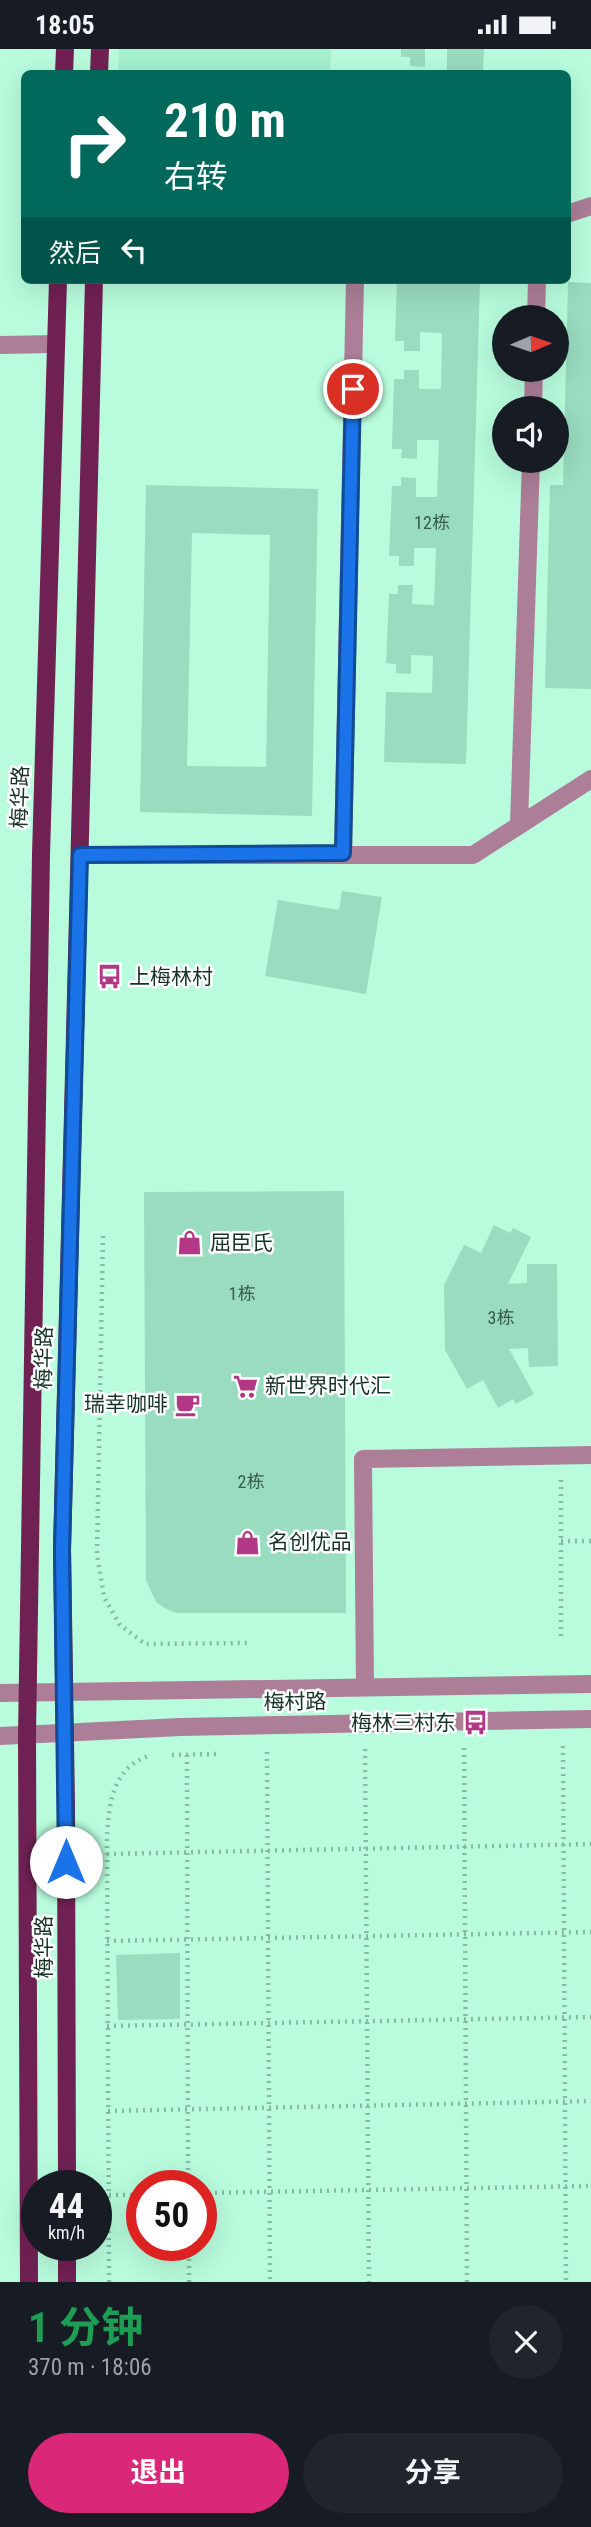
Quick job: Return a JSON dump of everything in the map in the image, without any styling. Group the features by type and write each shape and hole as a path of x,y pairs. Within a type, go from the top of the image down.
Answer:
{"main road":[{"path":"64,70 65,49"},
{"path":"99,70 100,49"},
{"name":"梅华路","path":"29,2282 27,1735 41,854 58,284"},
{"name":"梅华路","path":"67,2170 62,1550 94,284"},
{"path":"67,2261 67,2282"}],"street":[{"path":"571,213 591,206"},
{"path":"343,853 355,284"},
{"path":"536,305 537,284"},
{"path":"0,345 56,344"},
{"path":"519,825 531,473"},
{"path":"80,855 473,855 591,779"},
{"path":"365,1687 363,1459 591,1455"},
{"name":"梅村路","path":"0,1693 591,1684"},
{"name":"梅村路","path":"0,1736 180,1727 591,1719"}],"path":[{"path":"103,1236 97,1554 104,1597 120,1625 145,1644 247,1643"},
{"path":"560,1455 562,1640"},
{"path":"561,1541 591,1541"},
{"path":"550,1747 572,1747"},
{"path":"563,1747 566,2282"},
{"path":"452,1748 476,1748"},
{"path":"464,1748 467,2282"},
{"path":"353,1749 378,1749"},
{"path":"365,1749 369,2282"},
{"path":"267,1752 270,2282"},
{"path":"253,1753 279,1752"},
{"path":"169,1755 227,1753"},
{"path":"109,2170 107,1854 110,1802 122,1771 146,1756 158,1755"},
{"path":"187,1755 188,2170"},
{"path":"107,1854 591,1844"},
{"path":"107,1941 591,1932"},
{"path":"107,2026 591,2017"},
{"path":"108,2111 591,2101"},
{"path":"217,2193 591,2186"},
{"path":"109,2261 109,2282"},
{"path":"189,2261 189,2282"}],"shaded area":[{"path":"119,49 331,49 330,70 118,70"}],"building":[{"path":"401,49 425,49 425,67 410,66 410,57 401,57"},
{"path":"447,49 484,49 483,70 447,70"},
{"path":"591,283 591,689 545,688 550,485 563,485 563,473 569,473 569,396 565,396 566,382 569,382 568,284"},
{"path":"397,284 480,284 466,764 384,762 386,692 432,693 433,656 411,655 411,674 396,673 396,664 386,663 389,594 398,594 398,585 413,585 412,604 434,605 436,548 414,548 414,566 399,566 399,556 389,556 392,486 401,486 401,477 416,478 416,497 437,497 439,440 417,440 417,459 401,458 402,449 392,449 394,379 404,379 404,370 419,370 419,389 441,389 442,333 420,332 420,351 404,351 404,341 395,341"},
{"path":"146,485 318,489 312,816 140,812","holes":["192,533 270,535 266,767 187,766"]},
{"path":"342,891 382,897 366,994 265,976 278,900 339,910"},
{"name":"新世界时代汇","path":"344,1191 346,1613 177,1613 166,1609 156,1602 146,1580 144,1192"},
{"path":"494,1225 510,1233 513,1228 531,1237 508,1284 527,1283 527,1264 557,1264 558,1366 529,1367 528,1348 509,1349 534,1394 516,1404 513,1399 498,1408 483,1380 467,1389 445,1350 444,1285 464,1245 481,1253"},
{"path":"180,1953 180,2019 118,2020 116,1955"}],"place":[{"name":"上梅林村","path":"109,977"},
{"name":"屈臣氏","path":"190,1243"},
{"name":"新世界时代汇","path":"245,1386"},
{"name":"瑞幸咖啡","path":"188,1404"},
{"name":"名创优品","path":"248,1542"},
{"name":"梅林三村东","path":"476,1723"}],"route":[{"path":"66,1862 62,1550 80,855 343,853 353,389"}]}
